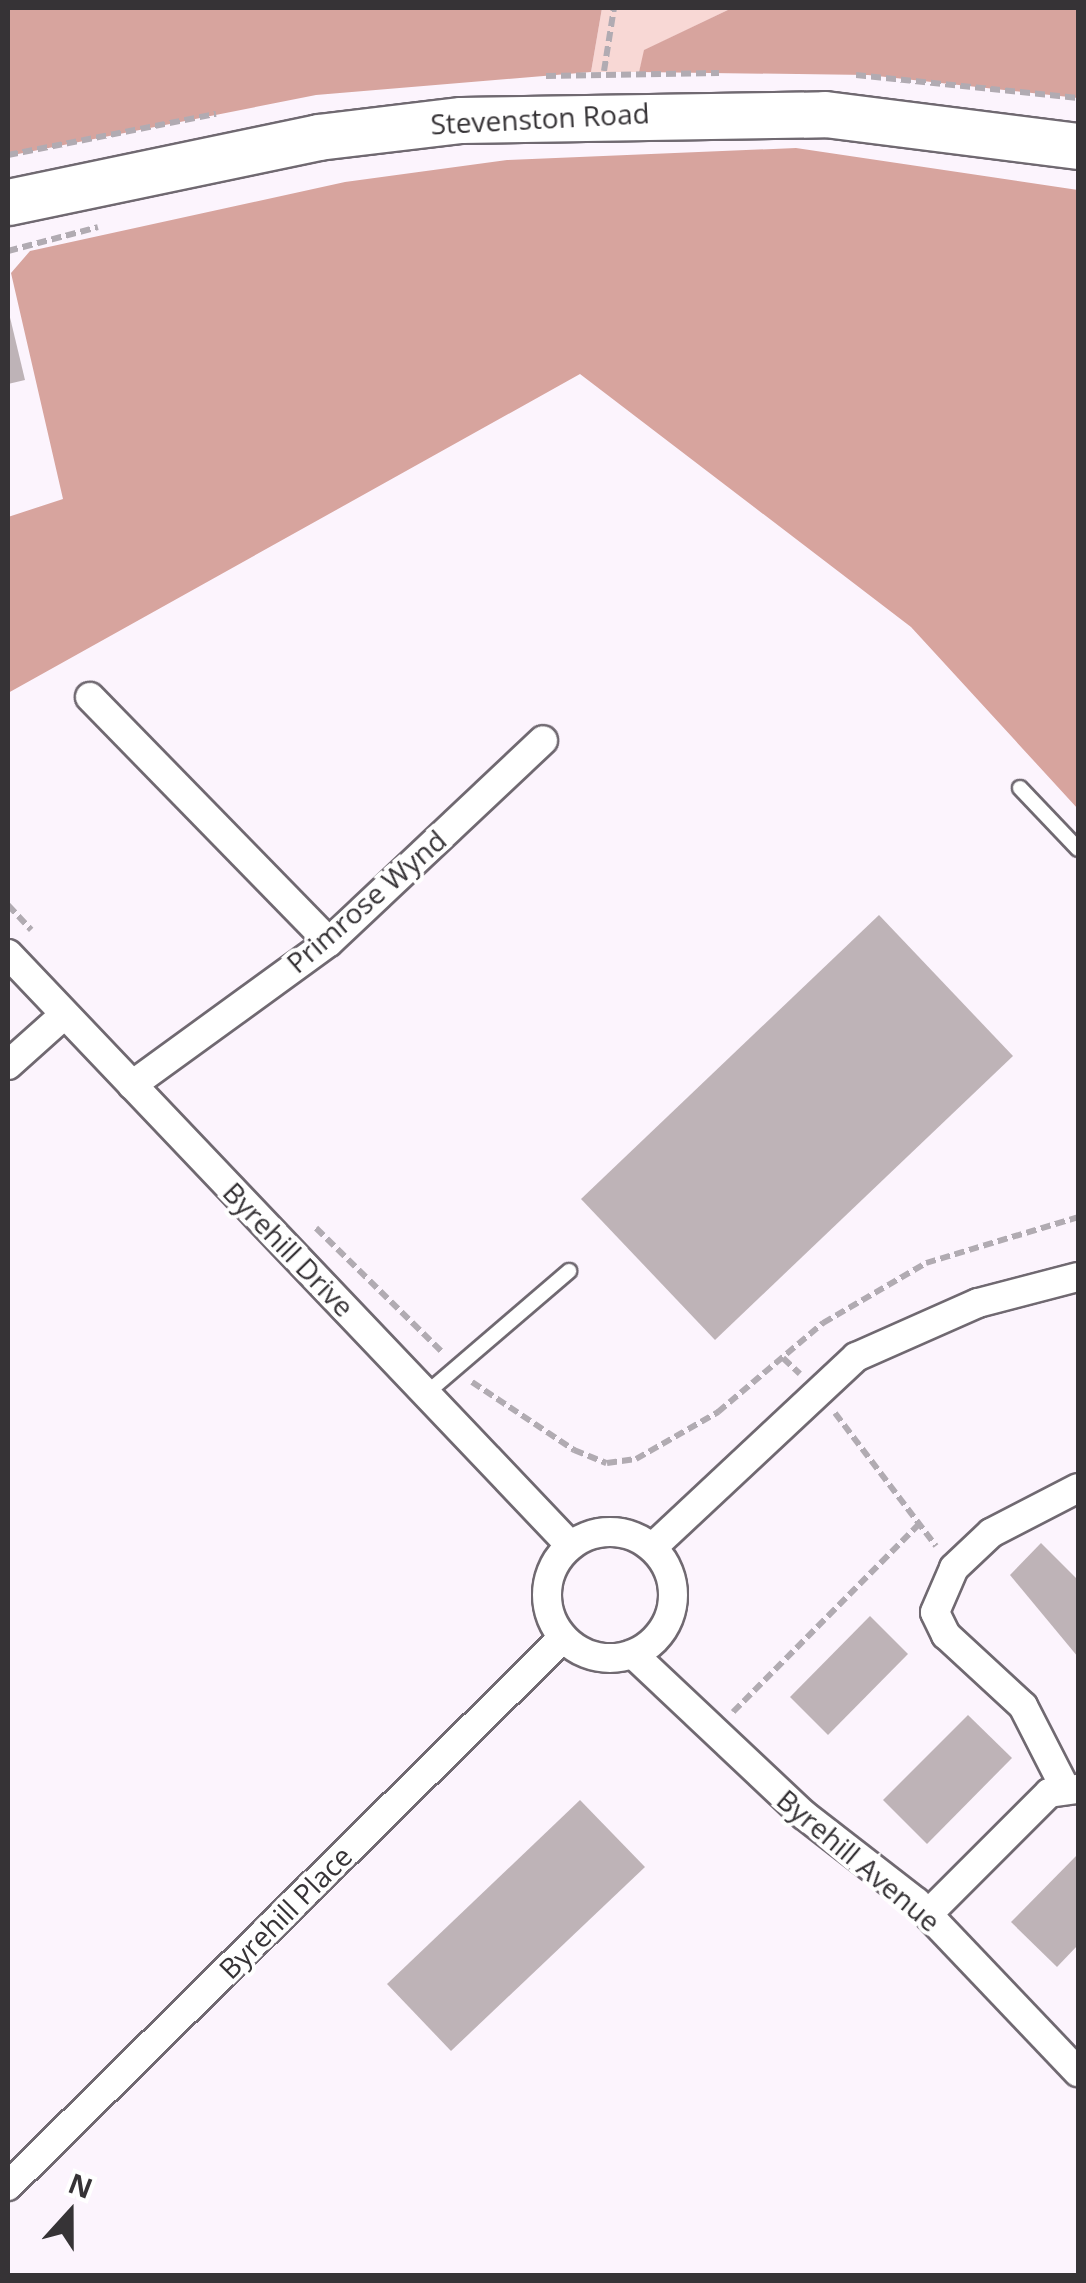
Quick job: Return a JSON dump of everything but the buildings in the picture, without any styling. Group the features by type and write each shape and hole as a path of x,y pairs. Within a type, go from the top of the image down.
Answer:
{"highway":[{"name":"Stevenston Road","path":"8,202 318,136 479,119 825,114 1078,146"}],"street":[{"path":"90,697 329,942"},
{"name":"Primrose Wynd","path":"132,1085 329,942 542,740"},
{"name":"Byrehill Drive","path":"8,954 570,1545"},
{"path":"8,1065 65,1014"},
{"path":"653,1547 856,1357 978,1303 1078,1277"},
{"path":"928,1914 1049,1793 1072,1789 1024,1706 946,1636 936,1594 954,1568 991,1533 1078,1488"},
{"path":"615,1531 653,1547 667,1565 673,1606 652,1644 633,1654 601,1658 563,1638 546,1594 570,1545 615,1531"},
{"name":"Byrehill Place","path":"8,2186 563,1638"},
{"name":"Byrehill Avenue","path":"633,1654 714,1731 928,1914 1078,2072"}],"lane":[{"path":"1020,788 1078,848"},
{"path":"428,1392 569,1271"}],"path":[{"path":"604,71 614,8"},
{"path":"8,251 103,226"},
{"path":"8,905 46,945"},
{"path":"312,1224 494,1404 607,1463 636,1459 718,1412 783,1358 926,1263 1078,1217"},
{"path":"783,1358 819,1391 954,1568"},
{"path":"714,1731 918,1525"}],"shaded area":[{"path":"8,8 602,8 591,72 316,95 8,156"},
{"path":"602,8 732,8 645,50 639,72 591,72"},
{"path":"732,8 1078,8 1078,98 868,75 639,72 644,50"},
{"path":"796,148 1078,190 1078,809 911,627 580,374 8,693 8,517 63,499 11,273 30,251 345,182 507,160"}]}
